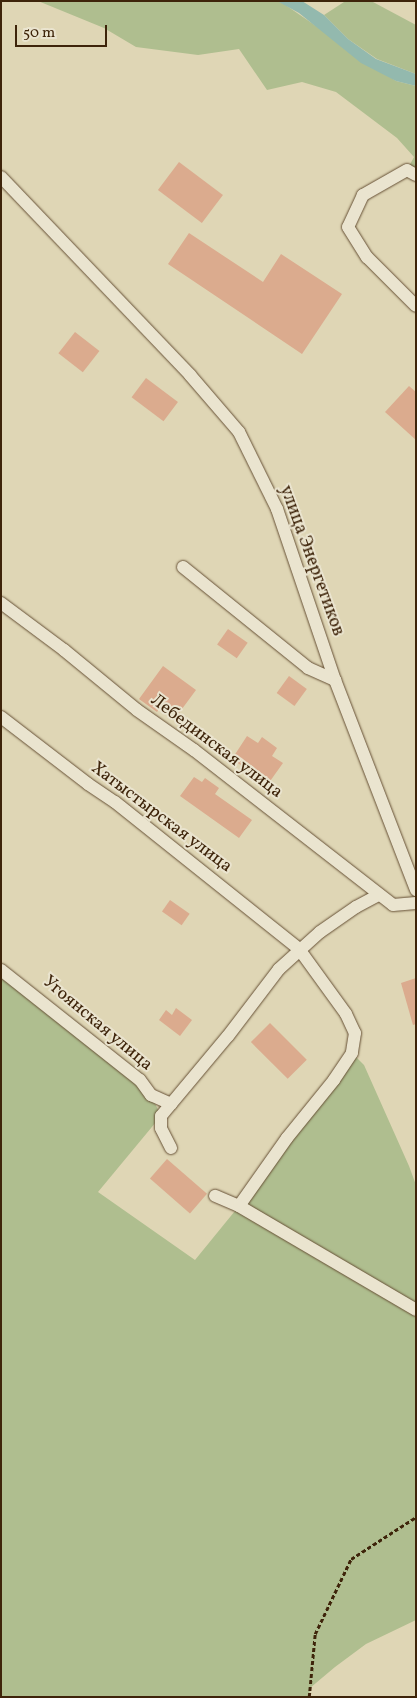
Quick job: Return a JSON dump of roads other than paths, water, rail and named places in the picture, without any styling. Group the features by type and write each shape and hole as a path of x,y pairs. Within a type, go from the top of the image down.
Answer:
{"street":[{"path":"416,175 407,170 363,195 348,227 367,257 416,306"},
{"name":"улица Энергетиков","path":"1,177 183,368 239,432 277,509 335,680 416,890"},
{"path":"183,567 308,668 335,680"},
{"name":"Лебединская улица","path":"1,603 64,650 136,710 194,750 379,895 393,905 416,903"},
{"name":"Хатыстырская улица","path":"1,717 88,784 115,802 299,949 346,1014 354,1033 352,1053 238,1206"},
{"path":"171,1148 161,1128 161,1116 228,1036 279,969 299,949 349,912 379,895"},
{"name":"Угоянская улица","path":"1,970 140,1080 152,1095 171,1104"},
{"path":"215,1196 238,1206 416,1310"}],"water":[{"path":"277,1 302,1 324,15 348,39 376,59 416,74 416,86 396,81 361,63 299,13"}]}
